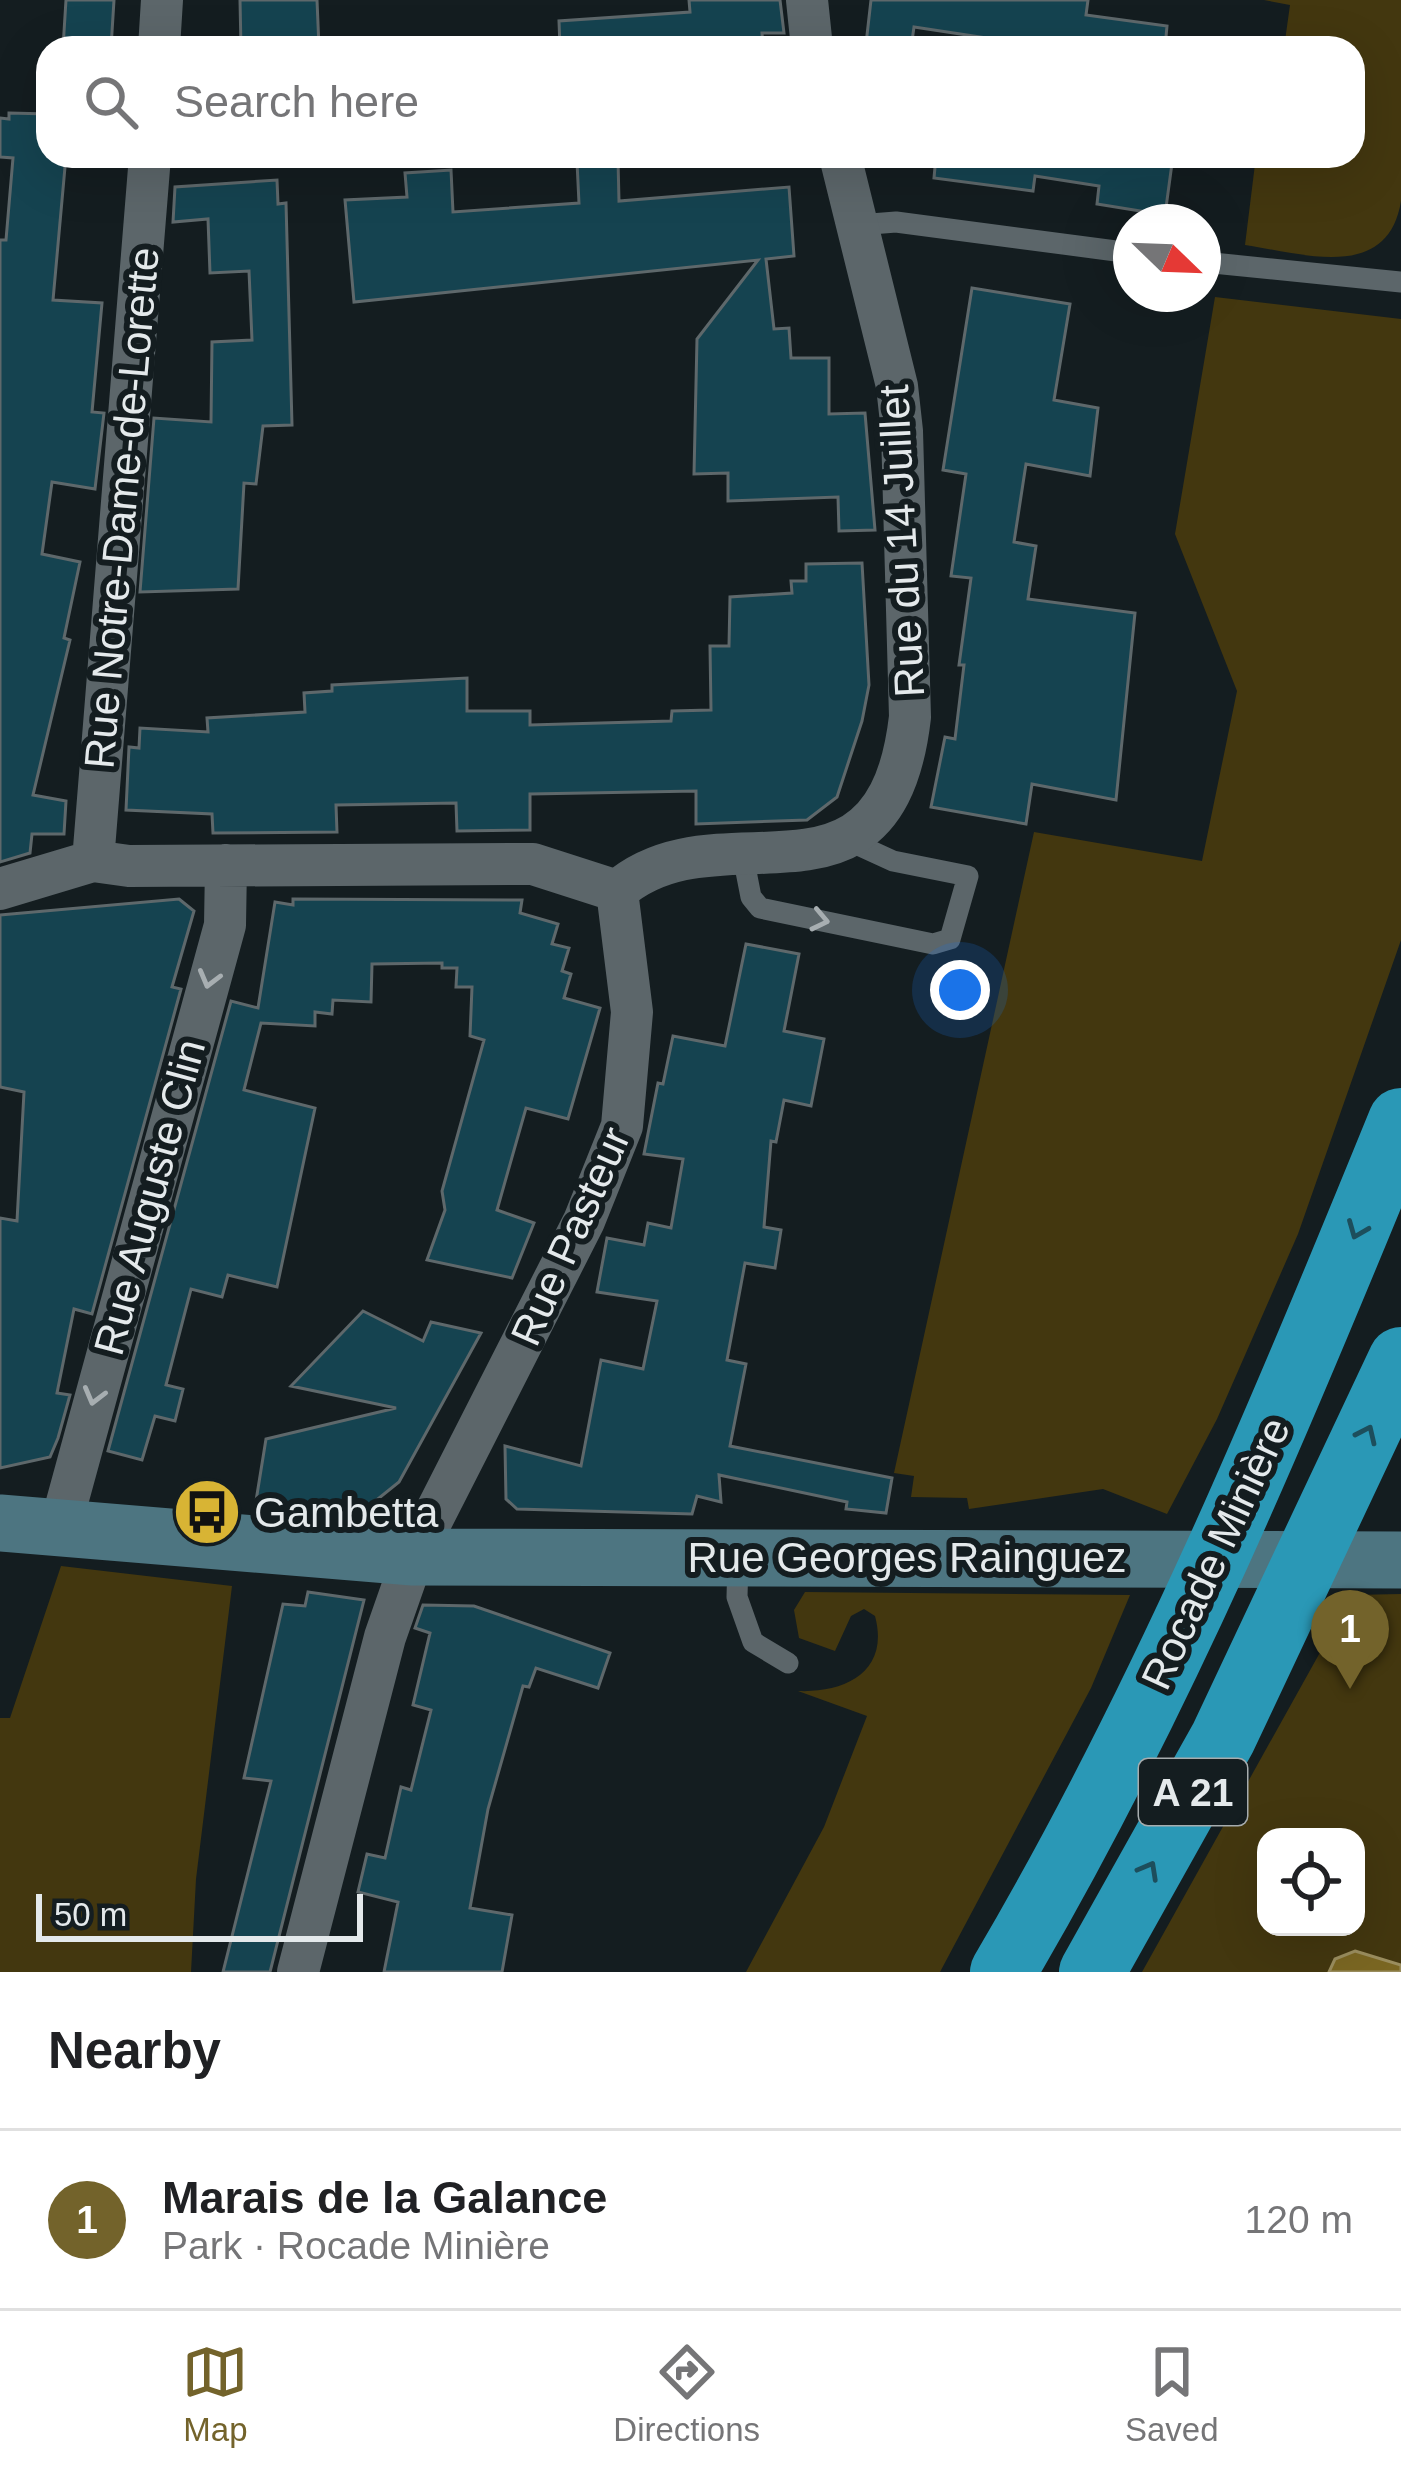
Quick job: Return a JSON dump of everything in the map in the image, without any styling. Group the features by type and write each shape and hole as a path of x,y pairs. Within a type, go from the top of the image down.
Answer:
{"highway":[{"name":"Rocade Minière","path":"1003,1972 1188,1619 1401,1121"},
{"name":"Rocade Minière","path":"1092,1972 1223,1738 1288,1609 1401,1360"}],"street":[{"path":"159,36 162,0"},
{"path":"807,0 811,36"},
{"name":"Rue Notre-Dame-de-Lorette","path":"93,861 149,168"},
{"name":"Rue du 14 Juillet","path":"843,168 902,431 910,717 894,782 880,806 845,839"},
{"path":"0,889 93,861 533,864 617,891 645,871 671,861 794,855 845,839"},
{"name":"Rue Auguste Clin","path":"60,1528 225,925 226,865"},
{"name":"Rue Pasteur","path":"298,1972 385,1637 413,1557 584,1222 622,1126 629,1088 632,1012 617,891"},
{"name":"Rue Georges Rainguez","path":"0,1523 413,1557 1401,1561"}],"lane":[{"path":"858,225 896,222 1113,251"},
{"path":"1221,264 1401,282"},
{"path":"743,856 751,897 760,908 933,944 950,939 968,876 893,861 845,839"},
{"path":"738,1558 737,1598 753,1642 788,1663"}],"shaded area":[{"path":"1264,0 1401,0 1401,201 1393,227 1361,253 1317,256 1245,245 1255,168 1365,168 1365,36 1286,36 1290,5"},
{"path":"1221,298 1401,319 1401,940 1298,1234 1217,1419 1167,1514 1103,1489 969,1509 967,1498 911,1497 914,1476 894,1473 1034,832 1202,861 1237,691 1175,534 1212,312 1221,312"},
{"path":"61,1566 232,1586 196,1879 191,1972 0,1972 0,1718 10,1718"},
{"path":"805,1592 1130,1595 1091,1688 940,1972 746,1972 824,1827 867,1716 798,1691 832,1688 860,1675 876,1652 875,1616 864,1609 851,1616 835,1651 799,1638 794,1610"},
{"path":"1401,1594 1401,1972 1142,1972 1352,1595"},
{"path":"1355,1951 1401,1965 1401,1972 1329,1972 1335,1959"}],"building":[{"path":"66,0 114,0 112,36 64,36"},
{"path":"240,0 317,0 318,36 241,36"},
{"path":"689,0 780,0 784,33 560,36 559,21 690,12"},
{"path":"871,0 1088,0 1086,15 1167,26 1166,36 974,36 914,27 913,36 867,36"},
{"path":"9,113 36,114 36,168 65,168 53,300 102,303 92,412 104,413 95,489 52,482 42,554 80,562 64,638 70,640 33,795 66,801 64,834 32,834 30,853 0,862 0,240 6,240 13,158 0,157 0,118 9,119"},
{"path":"577,168 618,168 619,201 789,187 794,256 766,259 774,329 789,328 791,358 829,358 829,414 865,413 875,530 839,531 838,497 728,501 728,473 694,474 697,339 758,260 354,302 345,200 407,197 405,173 451,170 453,212 579,203"},
{"path":"935,168 1171,168 1166,204 1097,204 1099,186 1035,176 1033,191 934,178"},
{"path":"277,180 278,204 286,203 292,425 263,426 256,484 244,483 238,589 140,592 154,418 211,422 212,342 252,340 249,271 210,273 208,219 173,222 175,187"},
{"path":"972,288 1070,304 1054,400 1098,408 1090,476 1026,464 1014,542 1036,546 1028,599 1135,613 1116,800 1032,784 1026,824 931,807 945,737 955,739 971,578 951,576 966,474 943,470"},
{"path":"862,563 869,685 862,721 837,797 807,820 696,824 696,791 530,794 530,830 457,831 456,803 336,805 337,832 213,833 212,814 126,810 129,747 139,748 140,728 208,732 207,718 305,712 304,693 332,691 332,685 467,678 467,711 530,711 530,725 671,721 672,711 711,710 710,646 729,646 730,597 792,593 791,581 806,581 806,564"},
{"path":"179,899 194,911 172,987 181,989 92,1314 74,1309 57,1393 70,1395 58,1438 50,1457 0,1468 0,1218 17,1221 24,1092 0,1087 0,915"},
{"path":"293,899 522,900 520,913 558,924 552,944 569,948 562,971 571,974 564,998 600,1008 568,1119 526,1108 497,1210 534,1223 512,1278 427,1260 445,1210 442,1191 484,1040 470,1036 472,987 456,987 457,968 442,968 442,963 372,964 371,1002 333,1000 332,1014 315,1012 315,1026 261,1023 244,1090 315,1108 277,1287 228,1275 222,1297 191,1289 166,1385 183,1389 175,1421 155,1416 142,1460 108,1451 231,1001 258,1008 275,902 293,905"},
{"path":"746,944 799,954 784,1031 824,1039 811,1106 784,1100 776,1142 771,1141 764,1227 781,1230 775,1268 745,1263 727,1360 746,1364 730,1446 892,1478 886,1513 846,1509 847,1502 719,1475 721,1502 697,1496 692,1514 517,1509 506,1499 505,1446 581,1466 601,1360 643,1369 657,1301 597,1292 607,1238 644,1245 648,1223 671,1228 683,1159 644,1154 658,1083 663,1084 673,1036 725,1046"},
{"path":"363,1311 423,1341 431,1322 481,1333 399,1482 363,1511 256,1501 266,1439 396,1408 291,1386"},
{"path":"308,1592 364,1600 270,1972 223,1972 271,1781 244,1778 283,1604 305,1606"},
{"path":"423,1605 474,1606 610,1653 598,1688 536,1668 529,1687 523,1686 488,1809 470,1908 512,1915 502,1972 384,1972 398,1902 358,1892 367,1854 385,1858 401,1787 411,1790 431,1710 413,1705 430,1633 415,1628"}],"place":[{"name":"Gambetta","path":"207,1512"},
{"name":"Marais de la Galance","path":"1350,1689"}]}
